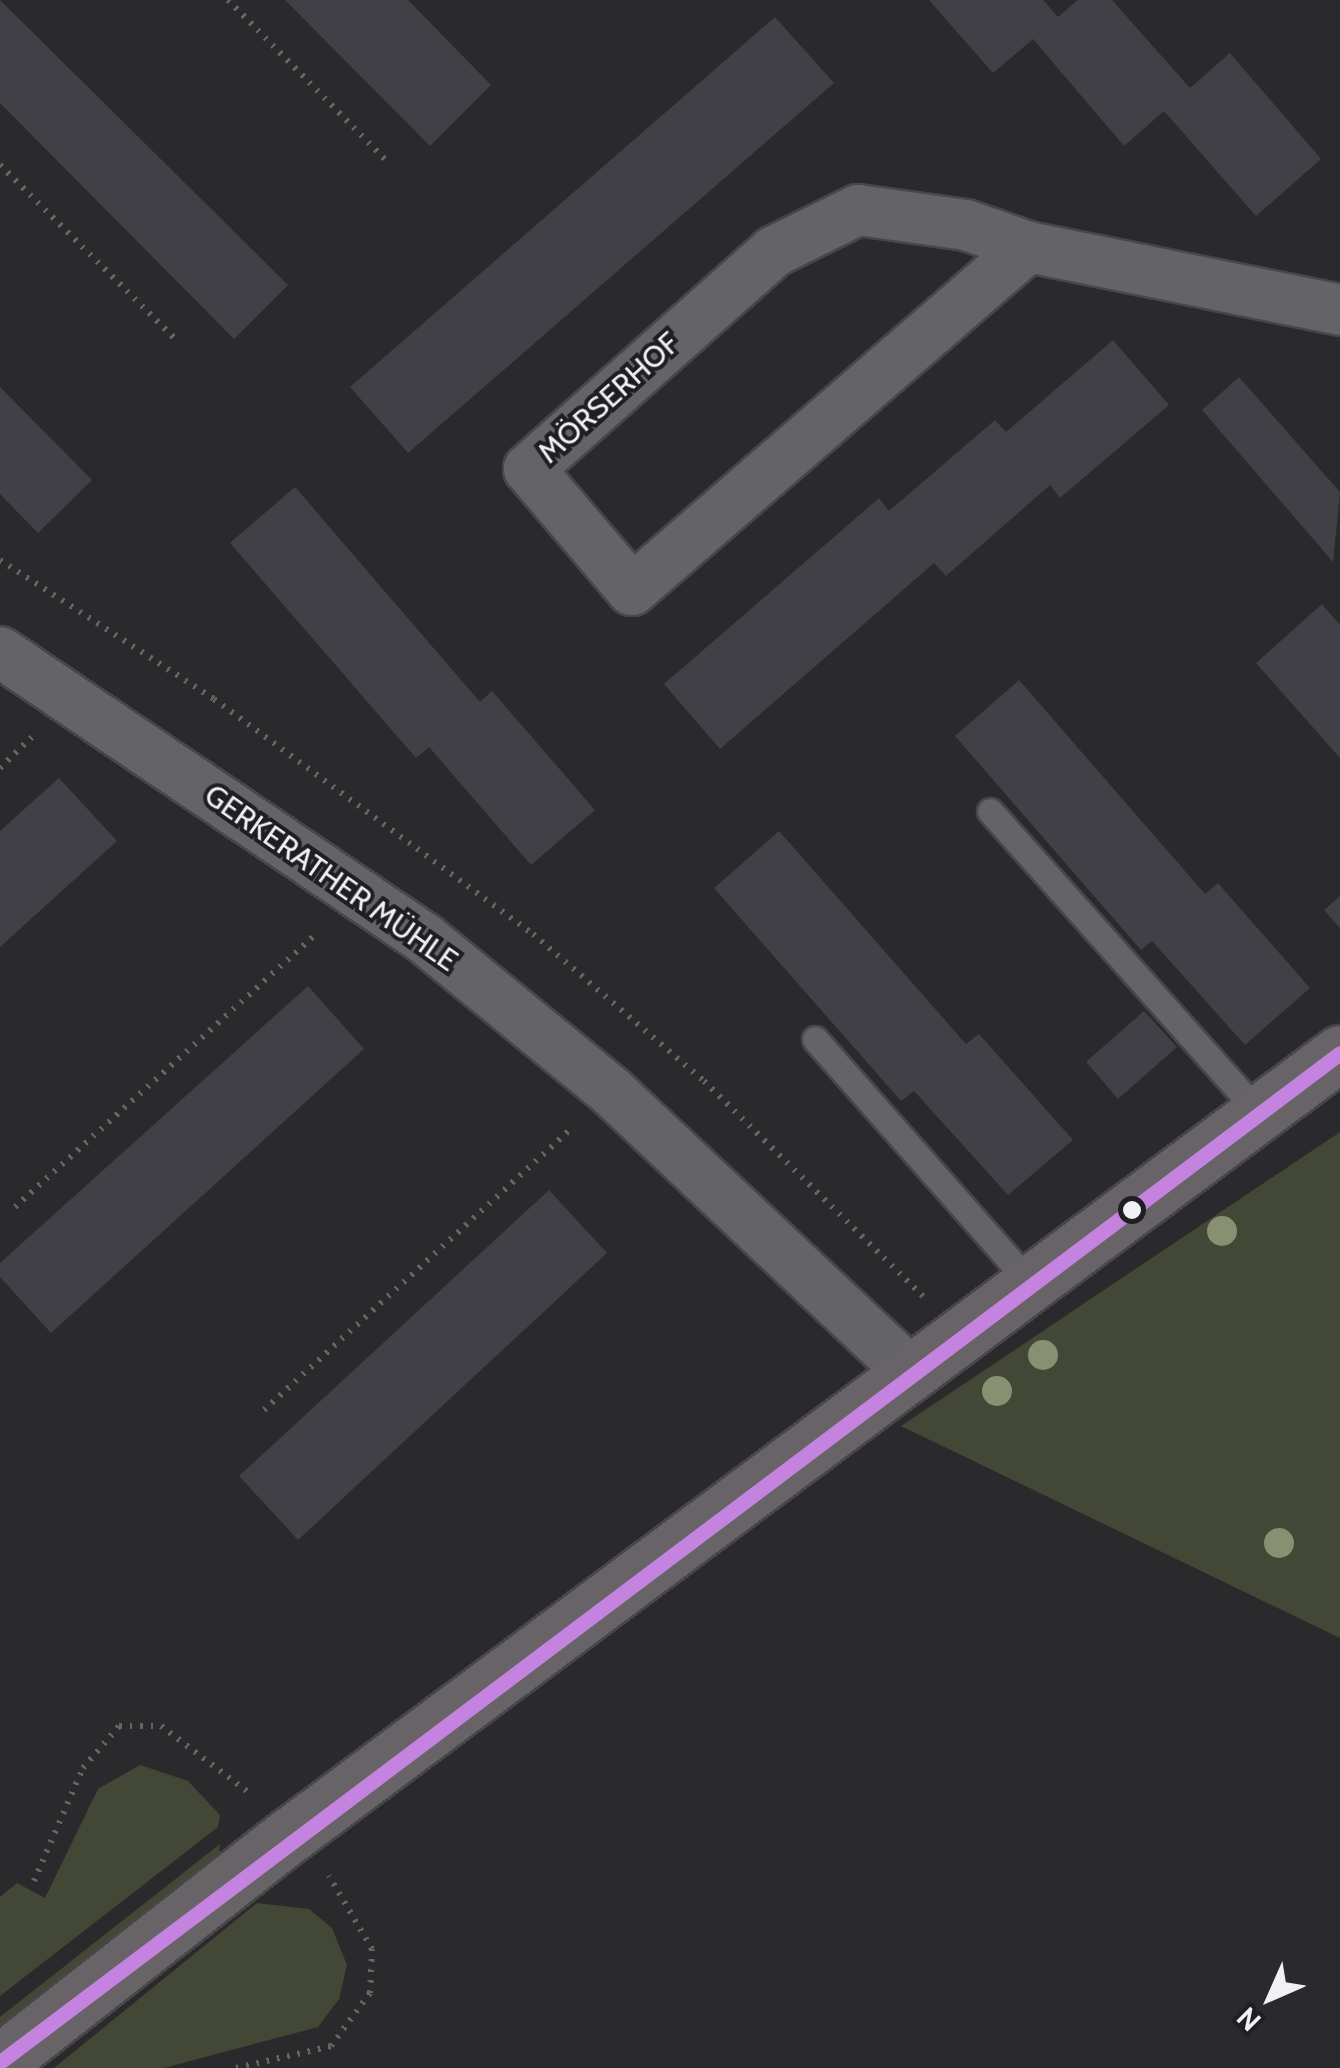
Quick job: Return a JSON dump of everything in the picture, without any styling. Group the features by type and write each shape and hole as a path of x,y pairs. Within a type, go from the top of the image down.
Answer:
{"street":[{"name":"MÖRSERHOF","path":"1028,247 632,590 530,468 773,252 858,210 966,224 1028,247 1340,310"},
{"name":"GERKERATHER MÜHLE","path":"0,652 362,892 612,1092 910,1371"},
{"path":"0,2062 290,1835 1340,1054"}],"lane":[{"path":"990,810 1259,1114"},
{"path":"815,1039 1030,1283"}],"path":[{"path":"228,0 389,163"},
{"path":"0,165 176,340"},
{"path":"15,1207 362,892"},
{"path":"264,1410 612,1092"},
{"path":"34,1881 101,1738 144,1720 228,1773 290,1835 358,1918 372,1949 370,1992 331,2046 236,2068"}],"green space":[{"path":"1340,1132 1340,1638 901,1426"},
{"path":"140,1765 188,1781 220,1815 218,1827 0,1996 0,1897 17,1883 45,1898 98,1789"},
{"path":"220,1844 219,1856 0,2036 0,2017"},
{"path":"257,1903 309,1909 332,1928 347,1965 339,1999 318,2027 164,2068 54,2068"}],"building":[{"path":"0,0 288,285 234,339 0,103"},
{"path":"285,0 408,0 491,85 430,146"},
{"path":"929,0 1043,0 1058,17 1078,0 1112,0 1190,88 1230,53 1321,159 1256,216 1164,111 1124,146 1033,39 993,73"},
{"path":"775,17 834,83 408,453 350,387"},
{"path":"1113,340 1169,405 1060,498 1050,485 946,576 934,563 720,749 664,684 879,498 889,511 995,420 1006,432"},
{"path":"1239,377 1340,492 1333,562 1202,410"},
{"path":"0,387 92,480 38,533 0,494"},
{"path":"295,487 480,702 492,691 595,810 531,865 429,747 416,758 230,543"},
{"path":"1322,604 1340,625 1340,758 1256,663"},
{"path":"1019,680 1205,894 1218,883 1310,988 1245,1045 1152,941 1141,950 955,736"},
{"path":"59,778 117,841 0,947 0,831"},
{"path":"779,831 966,1044 979,1034 1073,1140 1008,1195 914,1091 901,1101 714,888"},
{"path":"1340,896 1340,928 1324,910"},
{"path":"308,986 364,1049 51,1333 0,1277 0,1263"},
{"path":"1144,1011 1177,1047 1118,1099 1086,1062"},
{"path":"549,1190 607,1253 298,1540 239,1476"}],"transit line":[{"path":"0,2062 1340,1053"}]}
